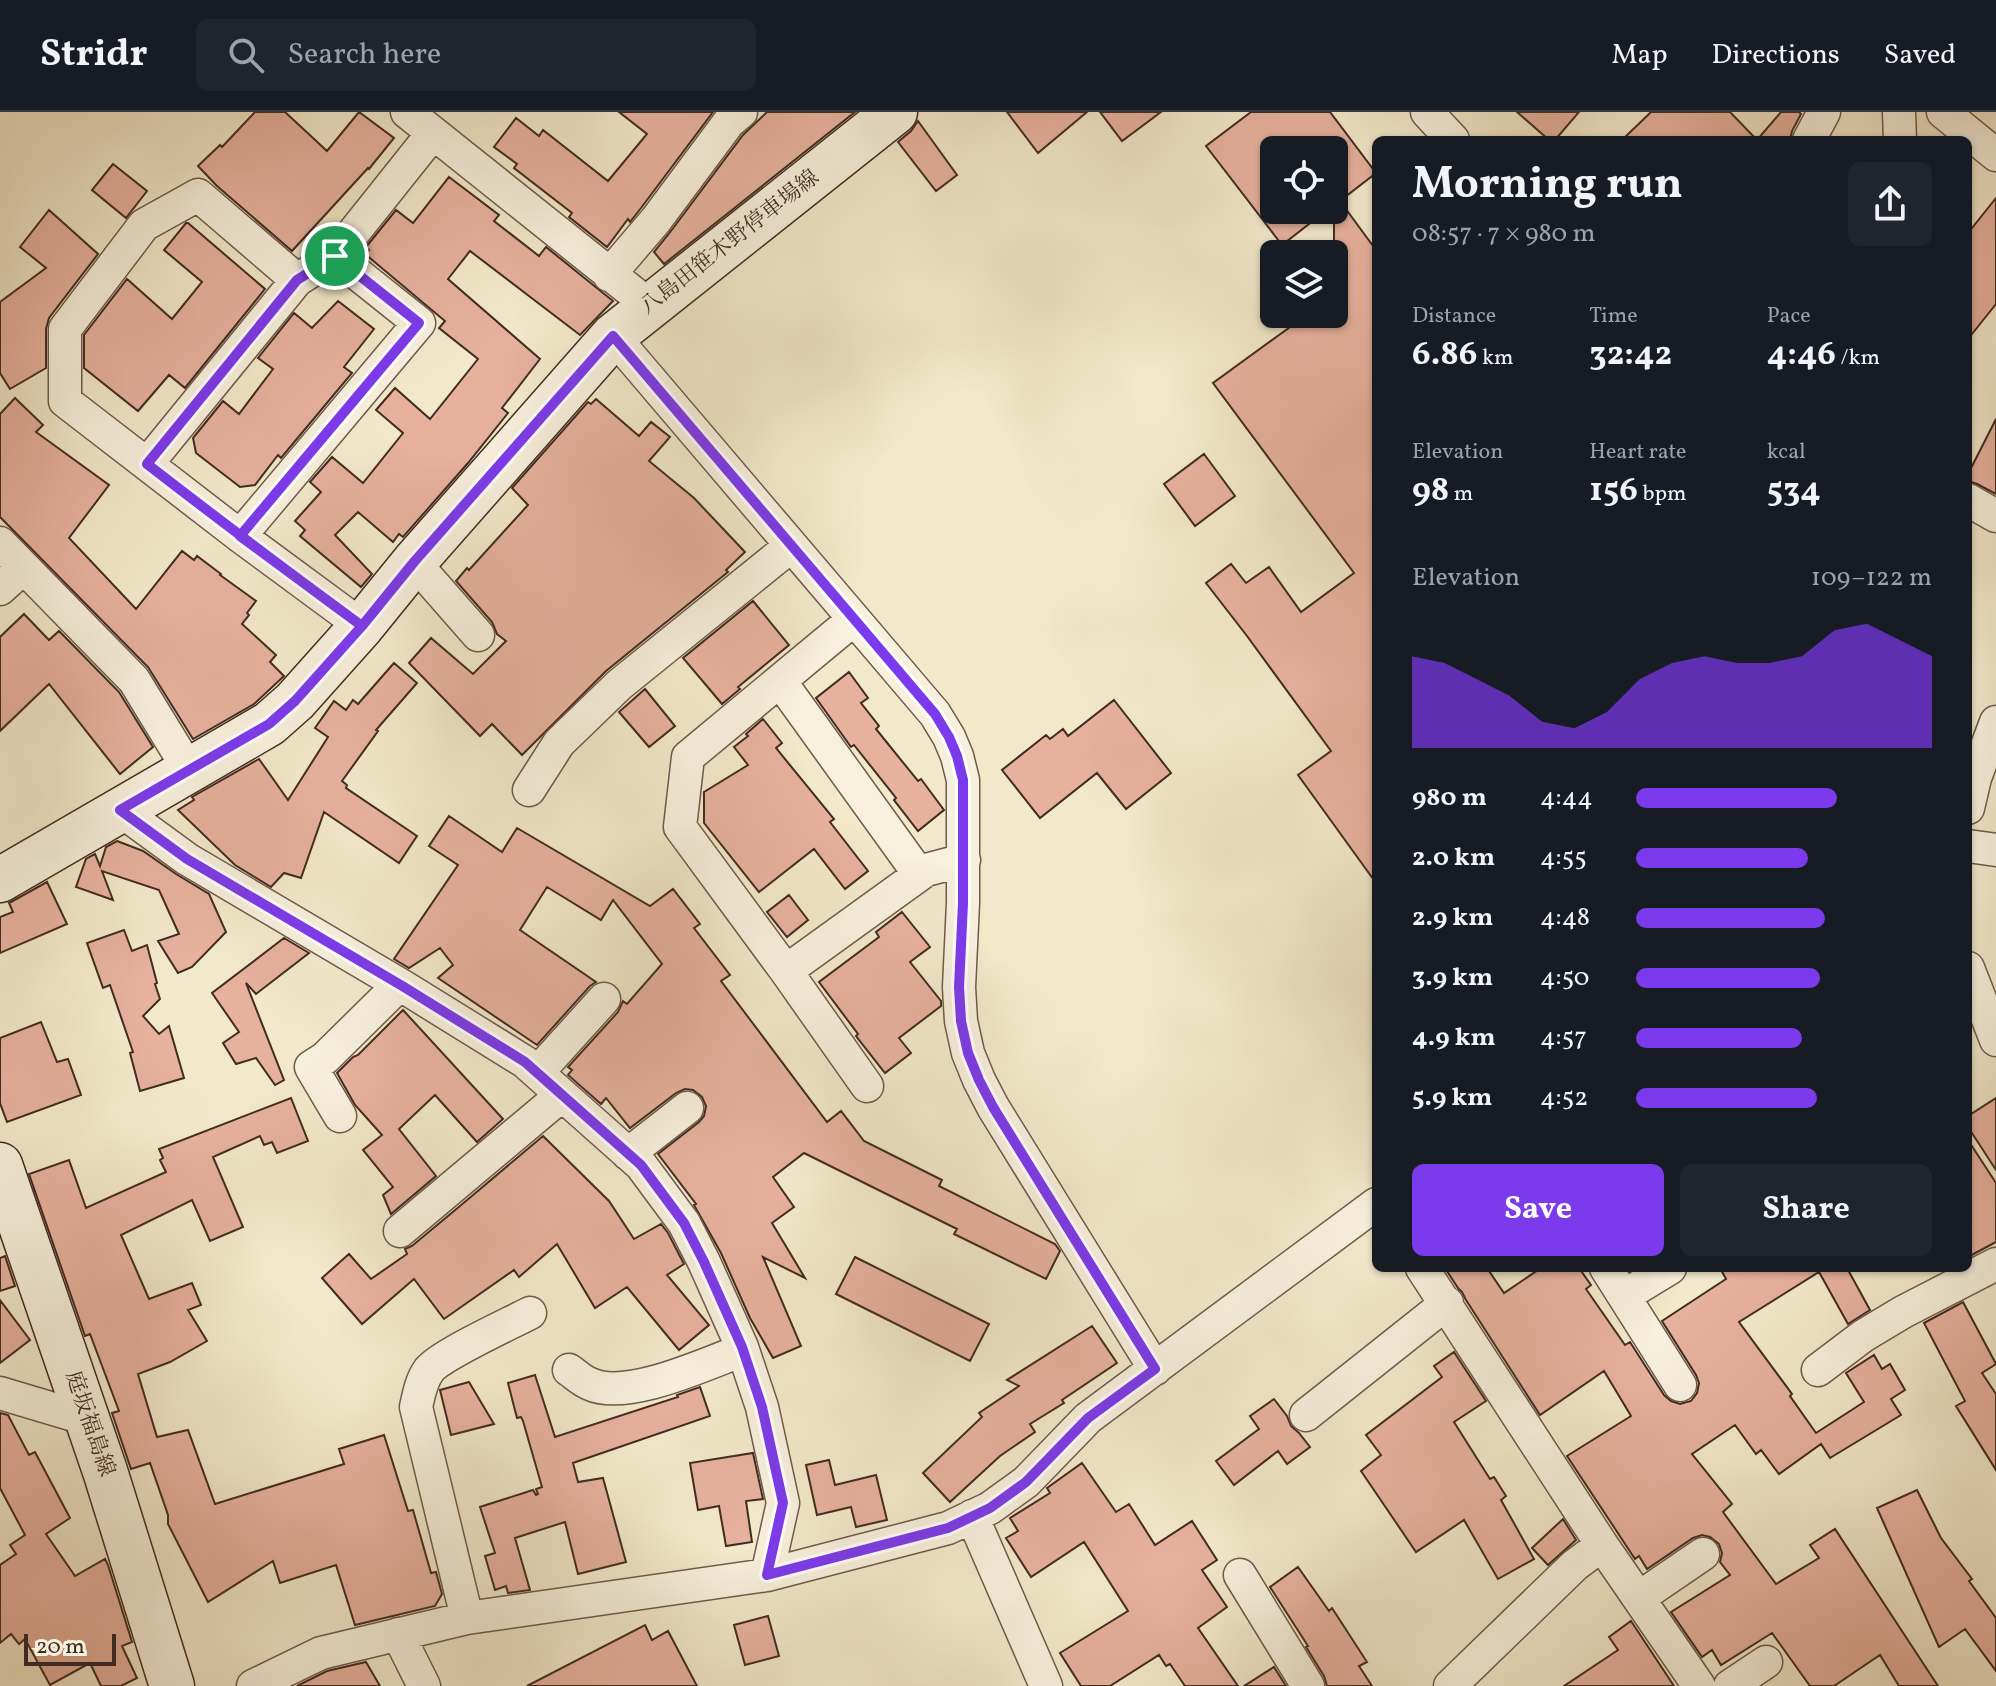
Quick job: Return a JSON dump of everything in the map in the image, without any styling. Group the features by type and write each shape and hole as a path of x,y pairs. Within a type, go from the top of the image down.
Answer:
{"main road":[{"name":"八島田笹木野停車場線","path":"0,880 269,724 295,701 362,626 414,562 613,336 895,112"},
{"name":"庭坂福島線","path":"0,1165 110,1485 172,1686"}],"street":[{"path":"609,275 656,220 729,122 741,112"},
{"path":"1427,112 1449,136"},
{"path":"1811,136 1824,112"},
{"path":"1899,112 1900,136"},
{"path":"1943,112 1996,155"},
{"path":"147,464 297,280 335,256 424,120 650,306"},
{"path":"297,280 198,195 144,225 65,329 65,401 362,626"},
{"path":"240,536 419,323 335,256"},
{"path":"613,336 935,714 949,737 963,780 964,860 959,987 961,1021 968,1053 993,1107 1155,1369"},
{"path":"1972,502 1996,516"},
{"path":"0,543 134,680 189,770"},
{"path":"529,790 559,743 619,685 791,546"},
{"path":"414,562 478,635"},
{"path":"0,589 23,568"},
{"path":"853,620 688,757 680,827 867,1086"},
{"path":"780,681 919,874"},
{"path":"1972,784 1996,722"},
{"path":"120,810 187,859 525,1062 641,1165 684,1223 704,1262 743,1350 762,1407 783,1503 767,1575"},
{"path":"1972,847 1996,850"},
{"path":"786,971 919,874 964,860"},
{"path":"1972,978 1996,1040"},
{"path":"340,1116 311,1067 325,1058 399,985"},
{"path":"538,1072 604,999"},
{"path":"400,1231 562,1095"},
{"path":"628,1154 687,1108"},
{"path":"253,1686 321,1653 467,1618 767,1575 948,1528 990,1508 1026,1482 1088,1418 1372,1207"},
{"path":"1818,1370 1863,1336 1903,1312 1996,1264"},
{"path":"1425,1272 1602,1545 1699,1686"},
{"path":"1609,1272 1680,1385"},
{"path":"1624,1296 1663,1272"},
{"path":"1306,1415 1447,1303"},
{"path":"467,1618 416,1407 420,1386 430,1368 439,1362 530,1313"},
{"path":"569,1370 591,1385 617,1390 652,1383 743,1350"},
{"path":"0,1393 87,1419"},
{"path":"972,1516 1046,1686"},
{"path":"1450,1686 1575,1565 1602,1545"},
{"path":"1640,1597 1703,1554"},
{"path":"1240,1575 1308,1686"},
{"path":"398,1634 424,1686"},
{"path":"1730,1686 1766,1662"}],"building":[{"path":"255,112 285,112 327,151 359,112 394,138 292,251 198,166 220,145 222,147"},
{"path":"619,112 713,112 641,208 630,222 628,219 607,247 569,217 572,213 514,168 517,164 494,147 516,118 539,136 543,130 608,181 647,134"},
{"path":"767,112 855,112 664,264 654,252 743,135"},
{"path":"1007,112 1087,112 1038,153"},
{"path":"1100,112 1161,112 1122,141"},
{"path":"1251,112 1330,112 1372,168 1372,176 1348,195 1348,136 1260,136 1260,216 1206,146"},
{"path":"1517,112 1579,112 1558,136 1544,136"},
{"path":"1651,112 1730,112 1753,136 1626,136"},
{"path":"1781,112 1801,114 1791,136 1760,136"},
{"path":"918,121 957,175 936,191 898,142"},
{"path":"113,164 147,191 126,218 92,190"},
{"path":"449,177 499,215 494,221 539,256 546,247 613,301 580,335 470,251 448,279 540,359 502,408 508,413 403,537 399,534 393,542 358,512 335,535 372,574 361,587 300,536 305,530 295,521 321,492 310,482 332,457 363,483 403,433 376,410 395,388 430,419 478,359 439,328 445,321 365,254 369,250 366,247 396,210 413,223"},
{"path":"1996,198 1996,304 1972,334 1972,228"},
{"path":"49,210 98,254 49,318 46,368 10,389 0,373 0,302 46,268 20,247"},
{"path":"1348,212 1372,245 1372,877 1298,775 1331,751 1206,583 1231,564 1246,583 1269,567 1301,612 1354,573 1213,383 1289,328 1348,328 1348,240 1334,240 1334,224 1348,224"},
{"path":"186,223 265,289 185,388 169,375 138,411 84,368 84,335 127,279 172,319 202,282 164,250"},
{"path":"1266,224 1309,224 1288,240 1278,240"},
{"path":"338,301 374,329 344,367 352,373 255,485 240,487 196,453 193,438 223,401 239,414 273,369 258,358 294,313 312,328"},
{"path":"15,398 43,425 36,432 109,485 69,538 136,609 182,551 194,560 197,556 256,601 242,624 276,655 270,662 284,676 254,704 193,739 148,667 0,517 0,414"},
{"path":"596,399 639,436 651,422 670,437 649,461 694,498 745,552 726,570 728,572 606,671 522,755 492,724 480,736 409,663 431,638 473,674 506,641 497,634 492,622 456,581 528,505 512,488 588,402 591,404"},
{"path":"1996,419 1996,494 1972,482 1972,466"},
{"path":"1204,454 1235,496 1195,526 1164,484"},
{"path":"753,601 789,645 722,704 683,658"},
{"path":"24,614 49,640 59,631 119,692 153,747 120,774 49,684 0,731 0,637"},
{"path":"394,663 417,683 376,730 342,781 346,788 417,836 399,863 324,812 301,878 284,873 271,887 235,865 178,810 194,800 192,797 259,759 288,800 328,737 315,728 334,701 346,710 353,700 358,704"},
{"path":"849,672 868,698 861,703 879,726 876,729 944,810 918,831 894,800 896,798 854,745 851,747 816,698"},
{"path":"645,689 675,726 649,747 619,712"},
{"path":"1114,700 1171,773 1126,809 1097,773 1040,818 1002,770 1046,735 1050,739 1063,729 1068,736"},
{"path":"763,719 782,743 776,748 834,819 830,822 868,871 845,889 814,849 759,892 704,823 704,792 748,765 734,747"},
{"path":"449,816 502,852 517,828 650,906 673,889 700,924 694,928 730,975 721,981 827,1122 841,1111 864,1141 942,1180 939,1186 1055,1244 1060,1251 1046,1279 954,1234 957,1229 804,1153 773,1177 794,1207 772,1223 805,1278 763,1257 801,1346 773,1358 750,1318 696,1204 658,1154 704,1116 706,1106 702,1097 693,1090 685,1089 630,1128 606,1098 601,1104 568,1075 572,1070 568,1067 618,1012 623,1001 627,1004 662,964 613,900 601,920 547,887 520,930 596,982 537,1045 438,978 453,965 440,948 409,968 394,959 458,865 429,846"},
{"path":"117,841 143,851 209,894 226,932 192,967 178,973 158,941 179,934 159,890 102,871 113,900 76,887 86,859 95,854 100,866 106,847"},
{"path":"47,882 67,924 0,953 0,917 13,912 9,903"},
{"path":"789,895 808,920 787,937 767,912"},
{"path":"902,912 930,947 910,962 941,1001 941,1006 899,1038 911,1053 885,1073 819,982 879,937 876,932"},
{"path":"124,930 132,951 147,945 160,999 143,1016 159,1034 169,1026 184,1078 140,1091 130,1053 133,1052 110,985 103,988 87,943"},
{"path":"284,938 309,953 256,994 246,983 284,1080 275,1085 256,1058 236,1064 223,1043 239,1032 212,993"},
{"path":"403,1010 503,1119 477,1142 435,1095 399,1129 436,1176 391,1214 383,1195 393,1187 363,1150 382,1135 355,1105 337,1073"},
{"path":"41,1022 57,1062 68,1059 81,1095 7,1122 0,1103 0,1038"},
{"path":"291,1098 308,1141 277,1153 272,1142 264,1145 260,1136 213,1157 243,1227 210,1241 192,1200 121,1235 149,1299 192,1283 201,1305 188,1310 207,1341 170,1362 138,1374 157,1437 188,1430 215,1504 344,1464 339,1449 384,1435 408,1511 413,1510 431,1573 436,1572 442,1594 435,1606 355,1625 336,1565 280,1583 273,1561 208,1602 168,1524 168,1515 150,1463 131,1469 112,1413 119,1411 90,1334 85,1336 29,1174 69,1160 86,1208 166,1172 159,1149"},
{"path":"1996,1098 1996,1170 1972,1133 1972,1113"},
{"path":"543,1136 609,1201 634,1239 661,1224 668,1233 684,1264 667,1275 709,1325 679,1350 627,1287 595,1308 557,1244 519,1277 514,1270 444,1319 414,1279 362,1324 322,1278 349,1254 371,1279 407,1254 405,1249"},
{"path":"1972,1146 1996,1183 1996,1242 1972,1255"},
{"path":"5,1256 15,1286 0,1291 0,1258"},
{"path":"855,1257 989,1324 970,1361 836,1294"},
{"path":"1448,1272 1490,1272 1504,1293 1535,1272 1582,1272 1591,1285 1586,1289 1625,1345 1630,1342 1664,1395 1680,1404 1691,1401 1699,1383 1662,1321 1726,1279 1722,1272 1819,1272 1739,1322 1792,1394 1790,1396 1816,1433 1864,1402 1846,1373 1874,1355 1882,1369 1890,1364 1905,1390 1891,1399 1901,1415 1830,1458 1821,1444 1779,1474 1761,1450 1756,1454 1735,1425 1692,1454 1732,1504 1723,1512 1776,1584 1819,1558 1810,1545 1835,1529 1938,1686 1899,1686 1880,1655 1834,1686 1810,1686 1772,1633 1721,1665 1712,1650 1702,1657 1671,1612 1730,1575 1720,1562 1722,1553 1719,1544 1702,1535 1693,1538 1647,1569 1639,1556 1635,1559 1567,1456 1631,1416 1604,1371 1540,1415"},
{"path":"1819,1272 1849,1272 1870,1310 1848,1324"},
{"path":"0,1300 30,1340 0,1363"},
{"path":"1963,1302 1996,1364 1982,1373 1996,1394 1996,1470 1956,1406 1965,1401 1924,1323"},
{"path":"1092,1326 1117,1363 1030,1424 1035,1432 1000,1456 950,1502 923,1473 982,1417 979,1413 1019,1386 1007,1380"},
{"path":"1454,1352 1486,1401 1454,1422 1490,1479 1494,1477 1506,1496 1501,1500 1534,1559 1498,1579 1464,1520 1416,1552 1361,1471 1381,1455 1366,1435 1442,1377 1434,1366"},
{"path":"535,1375 555,1437 700,1387 710,1416 573,1463 578,1482 603,1478 626,1562 578,1574 565,1522 515,1538 530,1590 508,1593 506,1586 495,1590 485,1556 495,1553 480,1507 533,1490 536,1495 536,1489 542,1487 523,1421 521,1417 517,1418 508,1383"},
{"path":"469,1382 494,1424 451,1435 440,1390"},
{"path":"1274,1399 1291,1426 1310,1447 1287,1464 1278,1451 1234,1485 1216,1461 1259,1429 1250,1416"},
{"path":"0,1413 8,1415 29,1455 35,1452 70,1518 46,1534 75,1576 105,1559 108,1565 132,1642 122,1646 137,1678 121,1686 101,1686 90,1663 50,1685 25,1639 19,1644 11,1634 0,1643 0,1565 16,1554 10,1545 25,1535 0,1488"},
{"path":"753,1453 763,1499 746,1501 752,1542 726,1546 719,1506 698,1510 690,1463"},
{"path":"829,1460 835,1485 876,1475 887,1520 856,1527 851,1507 817,1515 806,1465"},
{"path":"1082,1463 1116,1512 1129,1504 1155,1545 1192,1521 1217,1560 1202,1570 1227,1607 1198,1628 1238,1686 1185,1686 1170,1664 1166,1666 1159,1655 1110,1686 1081,1686 1060,1653 1128,1611 1084,1542 1031,1577 1006,1538 1018,1531 1010,1518 1050,1493 1047,1488"},
{"path":"1917,1490 1941,1538 1996,1618 1996,1671 1965,1629 1939,1647 1877,1508"},
{"path":"1563,1519 1576,1540 1548,1565 1532,1548"},
{"path":"1298,1567 1329,1611 1332,1608 1367,1662 1359,1666 1372,1686 1327,1686 1308,1646 1270,1587"},
{"path":"768,1616 779,1656 745,1665 734,1625"},
{"path":"1631,1621 1674,1686 1564,1686 1618,1650 1609,1637"},
{"path":"645,1625 652,1640 668,1631 697,1686 527,1686"},
{"path":"366,1662 380,1686 297,1686 327,1671"},
{"path":"1274,1667 1286,1686 1244,1686"}],"route":[{"path":"335,256 297,280 147,464 240,536 301,581 362,626 414,562 613,336 935,714 949,737 963,780 959,987 961,1021 968,1053 993,1107 1155,1369 1088,1418 1026,1482 990,1508 948,1528 767,1575 783,1503 762,1407 742,1347 704,1262 684,1223 641,1165 525,1062 187,859 120,810 269,724 295,701 362,626 240,536 419,323 335,256"}]}
